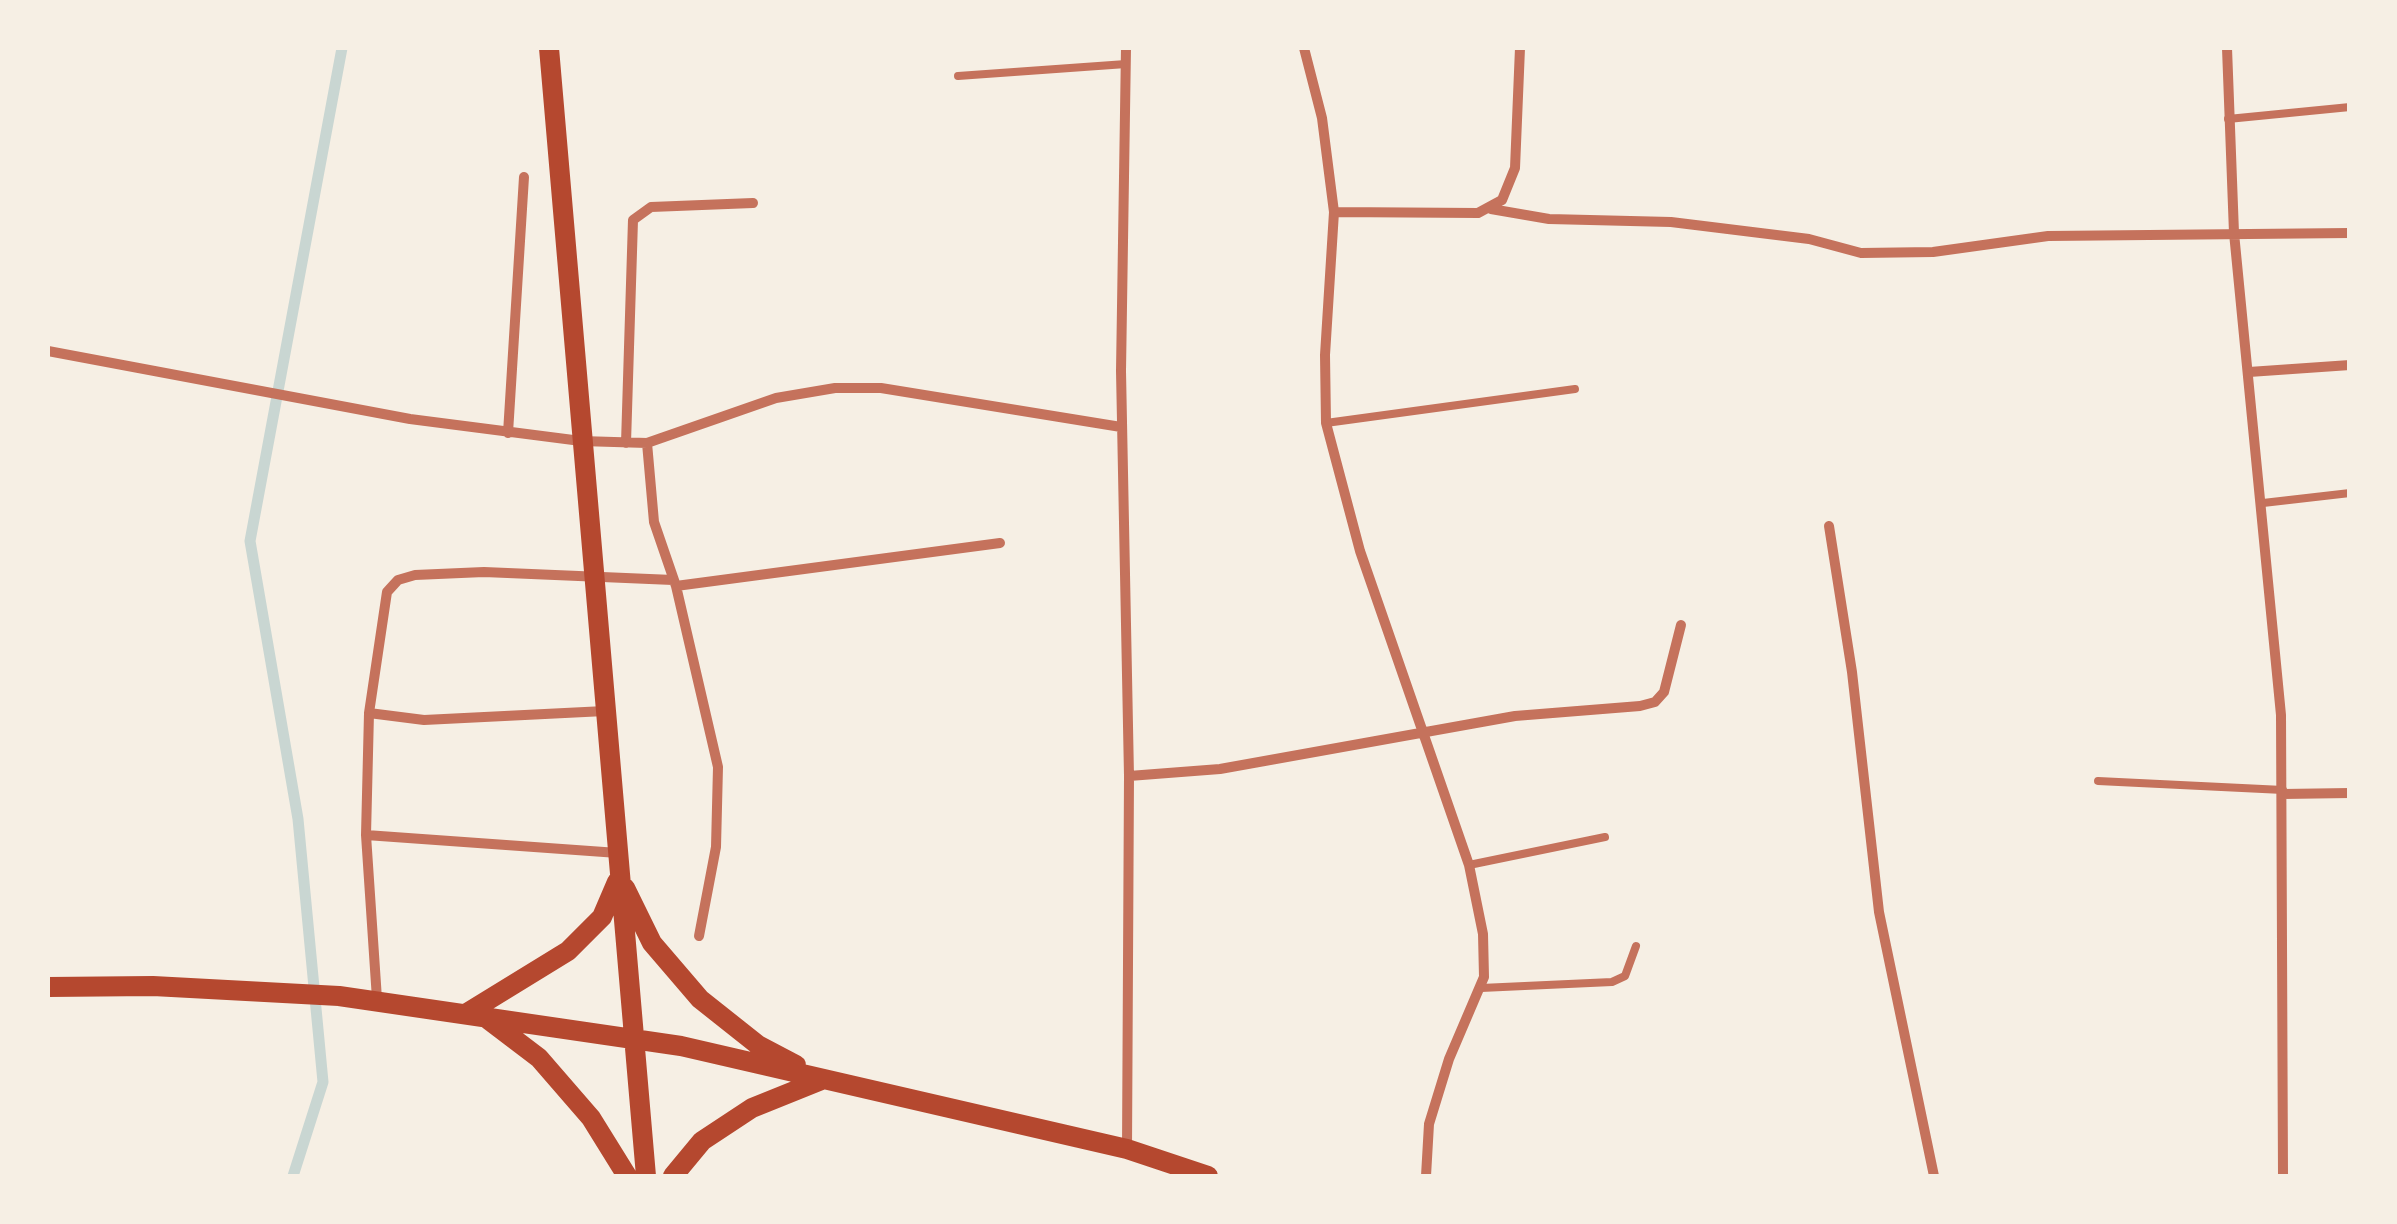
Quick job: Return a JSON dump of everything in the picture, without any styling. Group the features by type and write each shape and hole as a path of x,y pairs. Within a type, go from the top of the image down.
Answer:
{"main road":[{"path":"549,48 646,1176"},
{"path":"475,1014 568,951 602,917 620,876"},
{"path":"620,876 652,943 700,999 758,1045 824,1080"},
{"path":"48,986 290,991 377,999 634,1039 1127,1149 1208,1176"},
{"path":"475,1014 539,1058 591,1118 627,1176"},
{"path":"673,1176 702,1141 752,1108 824,1080"}],"street":[{"path":"1126,48 1121,427 1129,776 1127,1149"},
{"path":"1304,48 1322,118 1334,212 1326,423 1360,551 1469,865 1483,934 1481,988 1449,1059 1428,1124 1426,1176"},
{"path":"1491,209 1510,188 1515,168 1520,48"},
{"path":"2227,48 2234,233 2282,715 2283,1176"},
{"path":"508,433 524,177"},
{"path":"626,443 633,220 651,207 753,203"},
{"path":"1334,212 1478,213 1491,209 1548,220 1670,222 1809,239 1861,254 1934,252 2048,236 2350,232"},
{"path":"48,351 302,398 581,442 647,444 762,402 835,388 882,388 1121,427"},
{"path":"2249,372 2350,365"},
{"path":"647,444 654,522 712,726 718,767 716,847 698,936"},
{"path":"1828,526 1852,672 1879,912 1934,1176"},
{"path":"377,999 366,835 369,713 388,592 398,580 484,572 674,583 1000,544"},
{"path":"1129,776 1220,768 1424,736 1515,716 1655,702 1664,692 1681,625"},
{"path":"369,713 424,720 605,710"},
{"path":"2283,792 2350,793"},
{"path":"366,835 618,852"}],"lane":[{"path":"958,76 1126,64"},
{"path":"2228,119 2350,107"},
{"path":"1326,423 1575,389"},
{"path":"2263,503 2350,493"},
{"path":"2098,781 2283,792"},
{"path":"1469,865 1605,836"},
{"path":"1481,988 1612,982 1624,976 1636,946"}],"waterway":[{"path":"293,1176 323,1082 298,819 250,541 342,48"}]}
